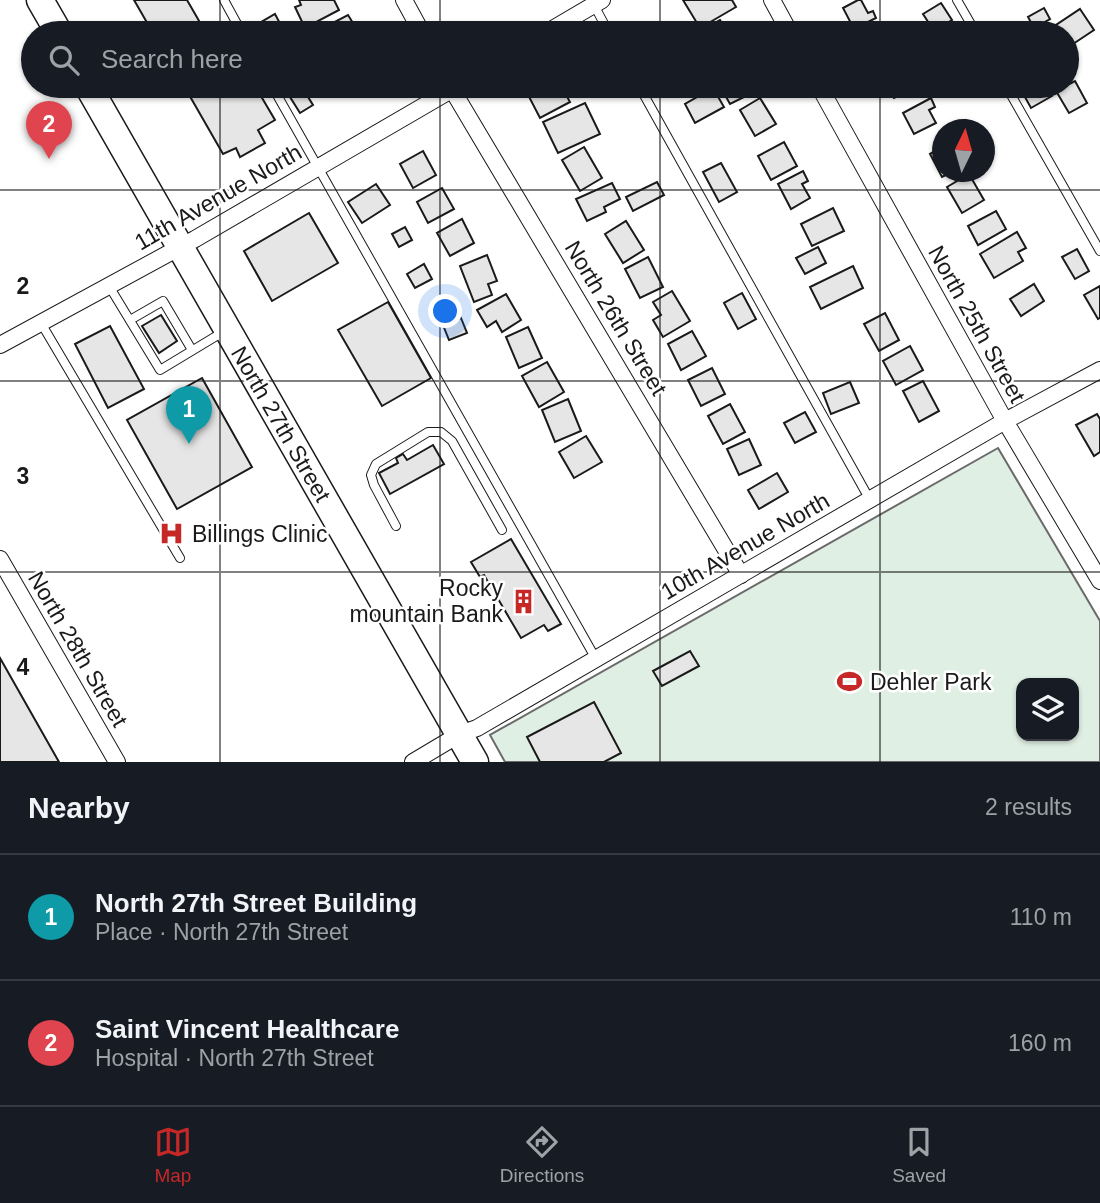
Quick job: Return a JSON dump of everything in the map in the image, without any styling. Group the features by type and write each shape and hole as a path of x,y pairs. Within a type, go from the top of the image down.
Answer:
{"main road":[{"path":"40,0 52,21"},
{"name":"North 27th Street","path":"95,98 475,762"}],"street":[{"path":"404,0 415,21"},
{"path":"772,0 783,21"},
{"path":"565,21 595,2"},
{"name":"11th Avenue North","path":"0,345 180,246 434,98"},
{"name":"North 26th Street","path":"459,98 741,575"},
{"name":"North 25th Street","path":"826,98 1005,421 1100,581"},
{"name":"10th Avenue North","path":"414,762 1005,421 1100,370"},
{"name":"North 28th Street","path":"0,559 117,762"}],"lane":[{"path":"223,0 235,21"},
{"path":"957,0 969,21"},
{"path":"595,2 604,21"},
{"path":"279,98 596,659"},
{"path":"646,98 870,499"},
{"path":"1013,98 1100,251"},
{"path":"109,286 160,370 227,330"},
{"path":"130,320 163,301 192,350"},
{"path":"41,323 180,558"},
{"path":"396,526 374,485 371,475 376,464 428,432 441,432 452,441 502,530"}],"green space":[{"path":"998,448 1100,621 1100,762 505,762 490,735"}],"building":[{"path":"134,0 187,0 199,21 146,21"},
{"path":"299,0 334,0 339,10 318,21 302,21 295,7 301,5"},
{"path":"683,0 732,0 736,7 712,21 696,21"},
{"path":"861,0 868,13 873,11 876,18 870,21 850,21 843,8"},
{"path":"941,3 952,20 928,21 923,14"},
{"path":"1044,8 1050,19 1030,21 1028,17"},
{"path":"1080,9 1094,30 1079,40 1079,21 1062,21"},
{"path":"275,14 279,21 263,21"},
{"path":"348,15 352,21 336,21"},
{"path":"1079,88 1087,103 1069,113 1060,98 1079,98"},
{"path":"191,98 262,98 275,120 258,130 265,143 240,157 236,148 223,154"},
{"path":"291,98 309,98 313,105 300,113"},
{"path":"530,98 568,98 570,102 540,118"},
{"path":"696,98 719,98 724,107 695,123 685,104"},
{"path":"727,98 742,98 730,104"},
{"path":"760,98 776,124 755,136 740,110"},
{"path":"931,98 935,107 929,110 934,119 932,125 914,134 903,113"},
{"path":"1026,98 1048,98 1031,108"},
{"path":"585,103 600,134 558,153 543,122"},
{"path":"784,142 797,166 771,180 758,156"},
{"path":"584,147 602,178 580,191 562,160"},
{"path":"423,151 436,175 413,188 400,164"},
{"path":"721,163 737,192 719,202 703,172"},
{"path":"803,171 808,181 802,184 810,198 791,209 778,184"},
{"path":"657,182 664,195 633,211 626,197"},
{"path":"955,182 974,182 984,200 962,213 947,187"},
{"path":"612,183 620,199 604,207 606,212 587,221 576,199"},
{"path":"376,184 390,205 362,223 348,202"},
{"path":"442,188 454,209 428,223 417,202"},
{"path":"833,208 844,231 812,246 801,224"},
{"path":"996,211 1006,229 978,245 968,226"},
{"path":"309,213 338,263 272,301 244,251"},
{"path":"462,219 474,243 450,256 437,233"},
{"path":"626,221 644,250 623,263 605,234"},
{"path":"405,227 412,240 399,247 392,234"},
{"path":"1017,232 1026,248 1018,252 1023,261 994,278 980,254"},
{"path":"818,247 826,263 805,274 796,258"},
{"path":"1077,249 1089,271 1075,279 1062,257"},
{"path":"487,255 497,281 488,284 492,295 474,302 460,266"},
{"path":"648,257 663,287 640,298 625,269"},
{"path":"424,264 432,279 415,288 407,274"},
{"path":"853,266 863,288 821,309 810,287"},
{"path":"1034,284 1044,301 1021,316 1010,299"},
{"path":"1100,286 1100,318 1098,319 1084,295"},
{"path":"672,291 690,321 663,337 653,320 661,315 653,302"},
{"path":"742,293 756,319 738,329 724,303"},
{"path":"506,294 521,320 502,332 496,321 487,327 477,310"},
{"path":"388,302 431,378 382,406 338,330"},
{"path":"885,313 899,340 879,351 864,324"},
{"path":"161,315 177,341 159,353 142,326"},
{"path":"461,318 467,333 449,340 443,325"},
{"path":"110,326 144,389 108,408 75,344"},
{"path":"528,327 542,358 519,368 506,337"},
{"path":"692,331 706,356 681,370 668,344"},
{"path":"910,346 923,370 896,385 883,361"},
{"path":"547,362 564,392 539,407 522,376"},
{"path":"712,368 725,394 701,406 688,380"},
{"path":"202,378 252,467 177,509 127,420"},
{"path":"923,381 939,411 919,422 903,391"},
{"path":"850,382 859,403 831,414 823,393"},
{"path":"568,399 581,431 555,442 542,410"},
{"path":"730,404 745,432 723,444 708,416"},
{"path":"805,412 816,432 795,443 784,423"},
{"path":"1097,414 1100,419 1100,452 1094,456 1076,425"},
{"path":"586,436 602,462 574,478 559,452"},
{"path":"749,439 761,465 739,475 727,449"},
{"path":"433,445 444,464 390,494 379,473 398,463 396,458 403,454 407,460"},
{"path":"777,473 788,492 759,509 748,490"},
{"name":"Rocky mountain Bank","path":"511,539 561,624 548,631 544,625 521,638 484,575 480,577 471,562"},
{"path":"690,651 699,666 662,686 653,671"},
{"path":"0,658 59,762 0,762"},
{"path":"594,702 621,753 604,762 540,762 527,737"}],"place":[{"name":"Saint Vincent Healthcare","path":"49,159"},
{"name":"North 27th Street Building","path":"189,444"},
{"name":"Billings Clinic","path":"172,534"},
{"name":"Rocky mountain Bank","path":"523,601"},
{"name":"Dehler Park","path":"850,682"}]}
